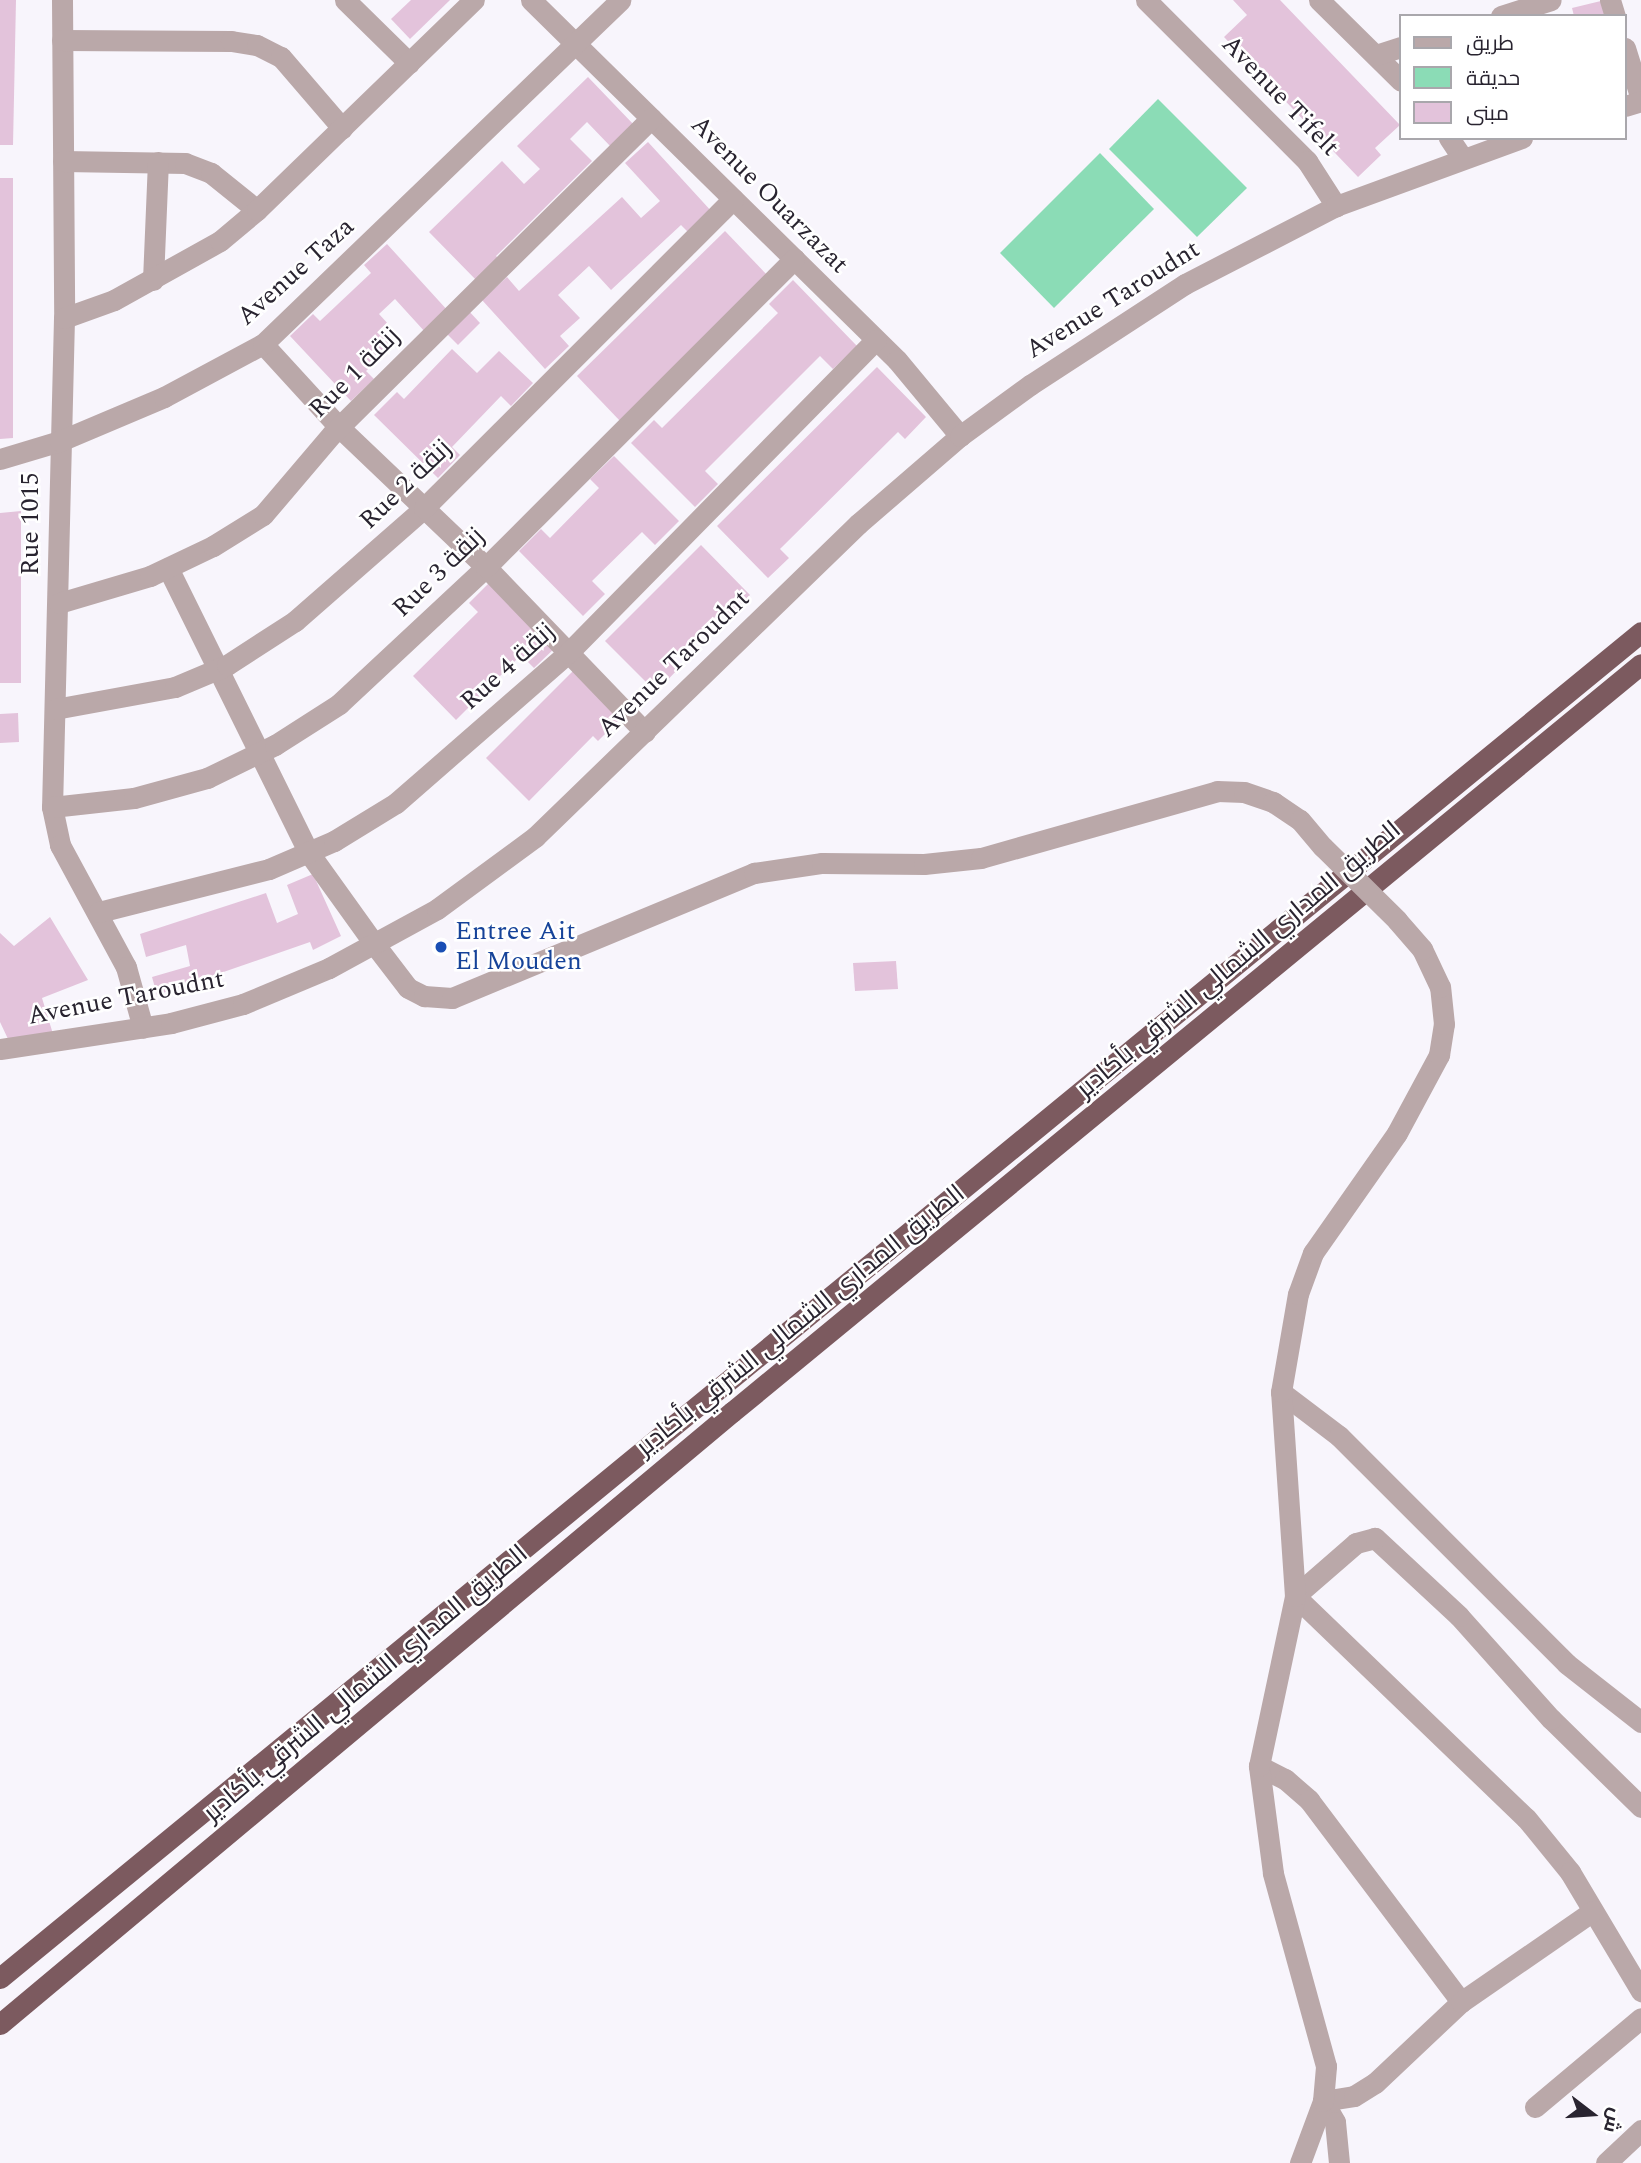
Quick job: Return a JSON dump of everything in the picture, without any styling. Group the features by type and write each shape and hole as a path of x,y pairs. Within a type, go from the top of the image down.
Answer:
{"highway":[{"name":"الطريق المداري الشمالي الشرقي بأكادير","path":"0,1978 1641,632"},
{"name":"الطريق المداري الشمالي الشرقي بأكادير","path":"0,2024 732,1412 1641,664"}],"street":[{"name":"Rue 1015","path":"62,0 64,318 52,807 60,845 99,912 126,967 143,1028"},
{"path":"345,0 409,63"},
{"path":"64,318 153,280 220,241 257,210 474,0"},
{"name":"Avenue Ouarzazat","path":"531,0 916,380 960,436"},
{"name":"Avenue Taza","path":"0,459 60,441 176,391 263,344 620,0"},
{"name":"Avenue Tifelt","path":"1146,0 1307,161 1336,206"},
{"path":"1319,0 1400,80"},
{"path":"1507,14 1551,0"},
{"path":"62,40 257,45 281,57 342,128"},
{"path":"1376,55 1400,47"},
{"path":"1627,54 1641,100"},
{"name":"Rue 1 زنقة","path":"59,603 118,588 168,568 262,515 340,428 651,118"},
{"path":"1450,140 1462,157"},
{"name":"Avenue Taroudnt","path":"0,1049 143,1028 243,1004 375,945 463,893 512,856 645,732 858,524 960,436 1142,309 1336,206 1462,157 1516,140"},
{"path":"63,161 185,163 211,173 257,210"},
{"path":"153,280 158,162"},
{"name":"Rue 2 زنقة","path":"55,709 148,694 218,669 295,621 424,508 733,199"},
{"name":"Rue 3 زنقة","path":"52,807 171,790 259,754 307,726 367,681 486,568 794,259"},
{"name":"Rue 4 زنقة","path":"99,912 235,880 309,853 366,823 425,780 568,653 876,340"},
{"path":"263,344 340,428 486,568 645,732"},
{"path":"168,568 309,853 398,979 415,993 452,998 754,873 822,863 924,864 981,858 1217,791 1244,792 1273,802 1300,820 1422,949 1440,986 1444,1024 1441,1047 1426,1084 1397,1133 1313,1253 1298,1294 1280,1392 1295,1596 1259,1766 1273,1873 1326,2066 1323,2101 1300,2163"},
{"path":"1280,1392 1339,1436 1567,1664 1641,1722"},
{"path":"1295,1596 1356,1542 1375,1538 1459,1616 1551,1719 1641,1807"},
{"path":"1295,1596 1502,1792 1570,1872 1641,1992"},
{"path":"1259,1766 1284,1779 1309,1800 1461,2002"},
{"path":"1323,2101 1354,2096 1375,2083 1461,2002 1593,1911"},
{"path":"1535,2107 1641,2018"},
{"path":"1323,2101 1335,2122 1339,2163"},
{"path":"1606,2163 1641,2130"}],"green space":[{"path":"1158,99 1247,188 1197,237 1109,149"},
{"path":"1100,153 1154,209 1054,308 1000,253"}],"building":[{"path":"0,0 16,0 13,145 0,145"},
{"path":"411,0 450,0 410,39 391,19"},
{"path":"1233,0 1280,0 1400,125 1375,148 1381,155 1358,177 1224,37 1247,15"},
{"path":"1605,0 1608,14 1574,14 1572,8"},
{"path":"588,77 635,126 612,148 587,122 570,139 592,161 496,256 500,260 478,282 429,232 502,161 524,184 540,169 517,146"},
{"path":"648,142 713,213 690,234 681,225 611,290 589,266 558,295 580,318 560,336 569,346 545,369 482,300 507,277 519,291 622,197 641,218 660,201 625,163"},
{"path":"0,178 13,178 13,438 0,439"},
{"path":"725,231 769,277 621,422 577,376"},
{"path":"387,244 449,312 426,333 395,299 379,314 401,338 366,371 374,379 351,401 290,336 313,314 320,321 371,273 364,265"},
{"path":"793,280 857,346 833,369 820,356 705,471 718,484 695,507 631,443 654,420 662,428 778,313 769,304"},
{"path":"467,309 480,323 458,345 445,332"},
{"path":"452,349 477,373 499,351 533,383 511,406 501,396 452,447 460,455 438,478 374,415 397,392 404,399"},
{"path":"877,367 926,417 905,439 898,432 780,549 789,558 768,578 717,526"},
{"path":"614,456 679,521 655,545 642,532 592,581 605,594 583,616 519,551 541,529 550,538 599,488 590,479"},
{"path":"21,511 21,683 0,683 0,513"},
{"path":"701,545 750,595 729,617 722,610 673,659 680,667 656,692 605,641"},
{"path":"493,579 558,645 534,668 521,655 456,720 413,676 478,612 469,603"},
{"path":"574,670 621,718 598,741 593,736 529,801 486,758"},
{"path":"18,713 19,742 0,743 0,714"},
{"path":"313,874 341,936 313,950 310,942 157,995 152,977 190,966 186,945 146,957 140,934 266,893 277,923 298,914 287,885"},
{"path":"50,917 88,980 42,998 53,1034 8,1039 0,1022 0,933 14,946"},
{"path":"896,961 898,989 855,991 853,963"}],"place":[{"name":"Entree Ait El Mouden","path":"441,947"}]}
